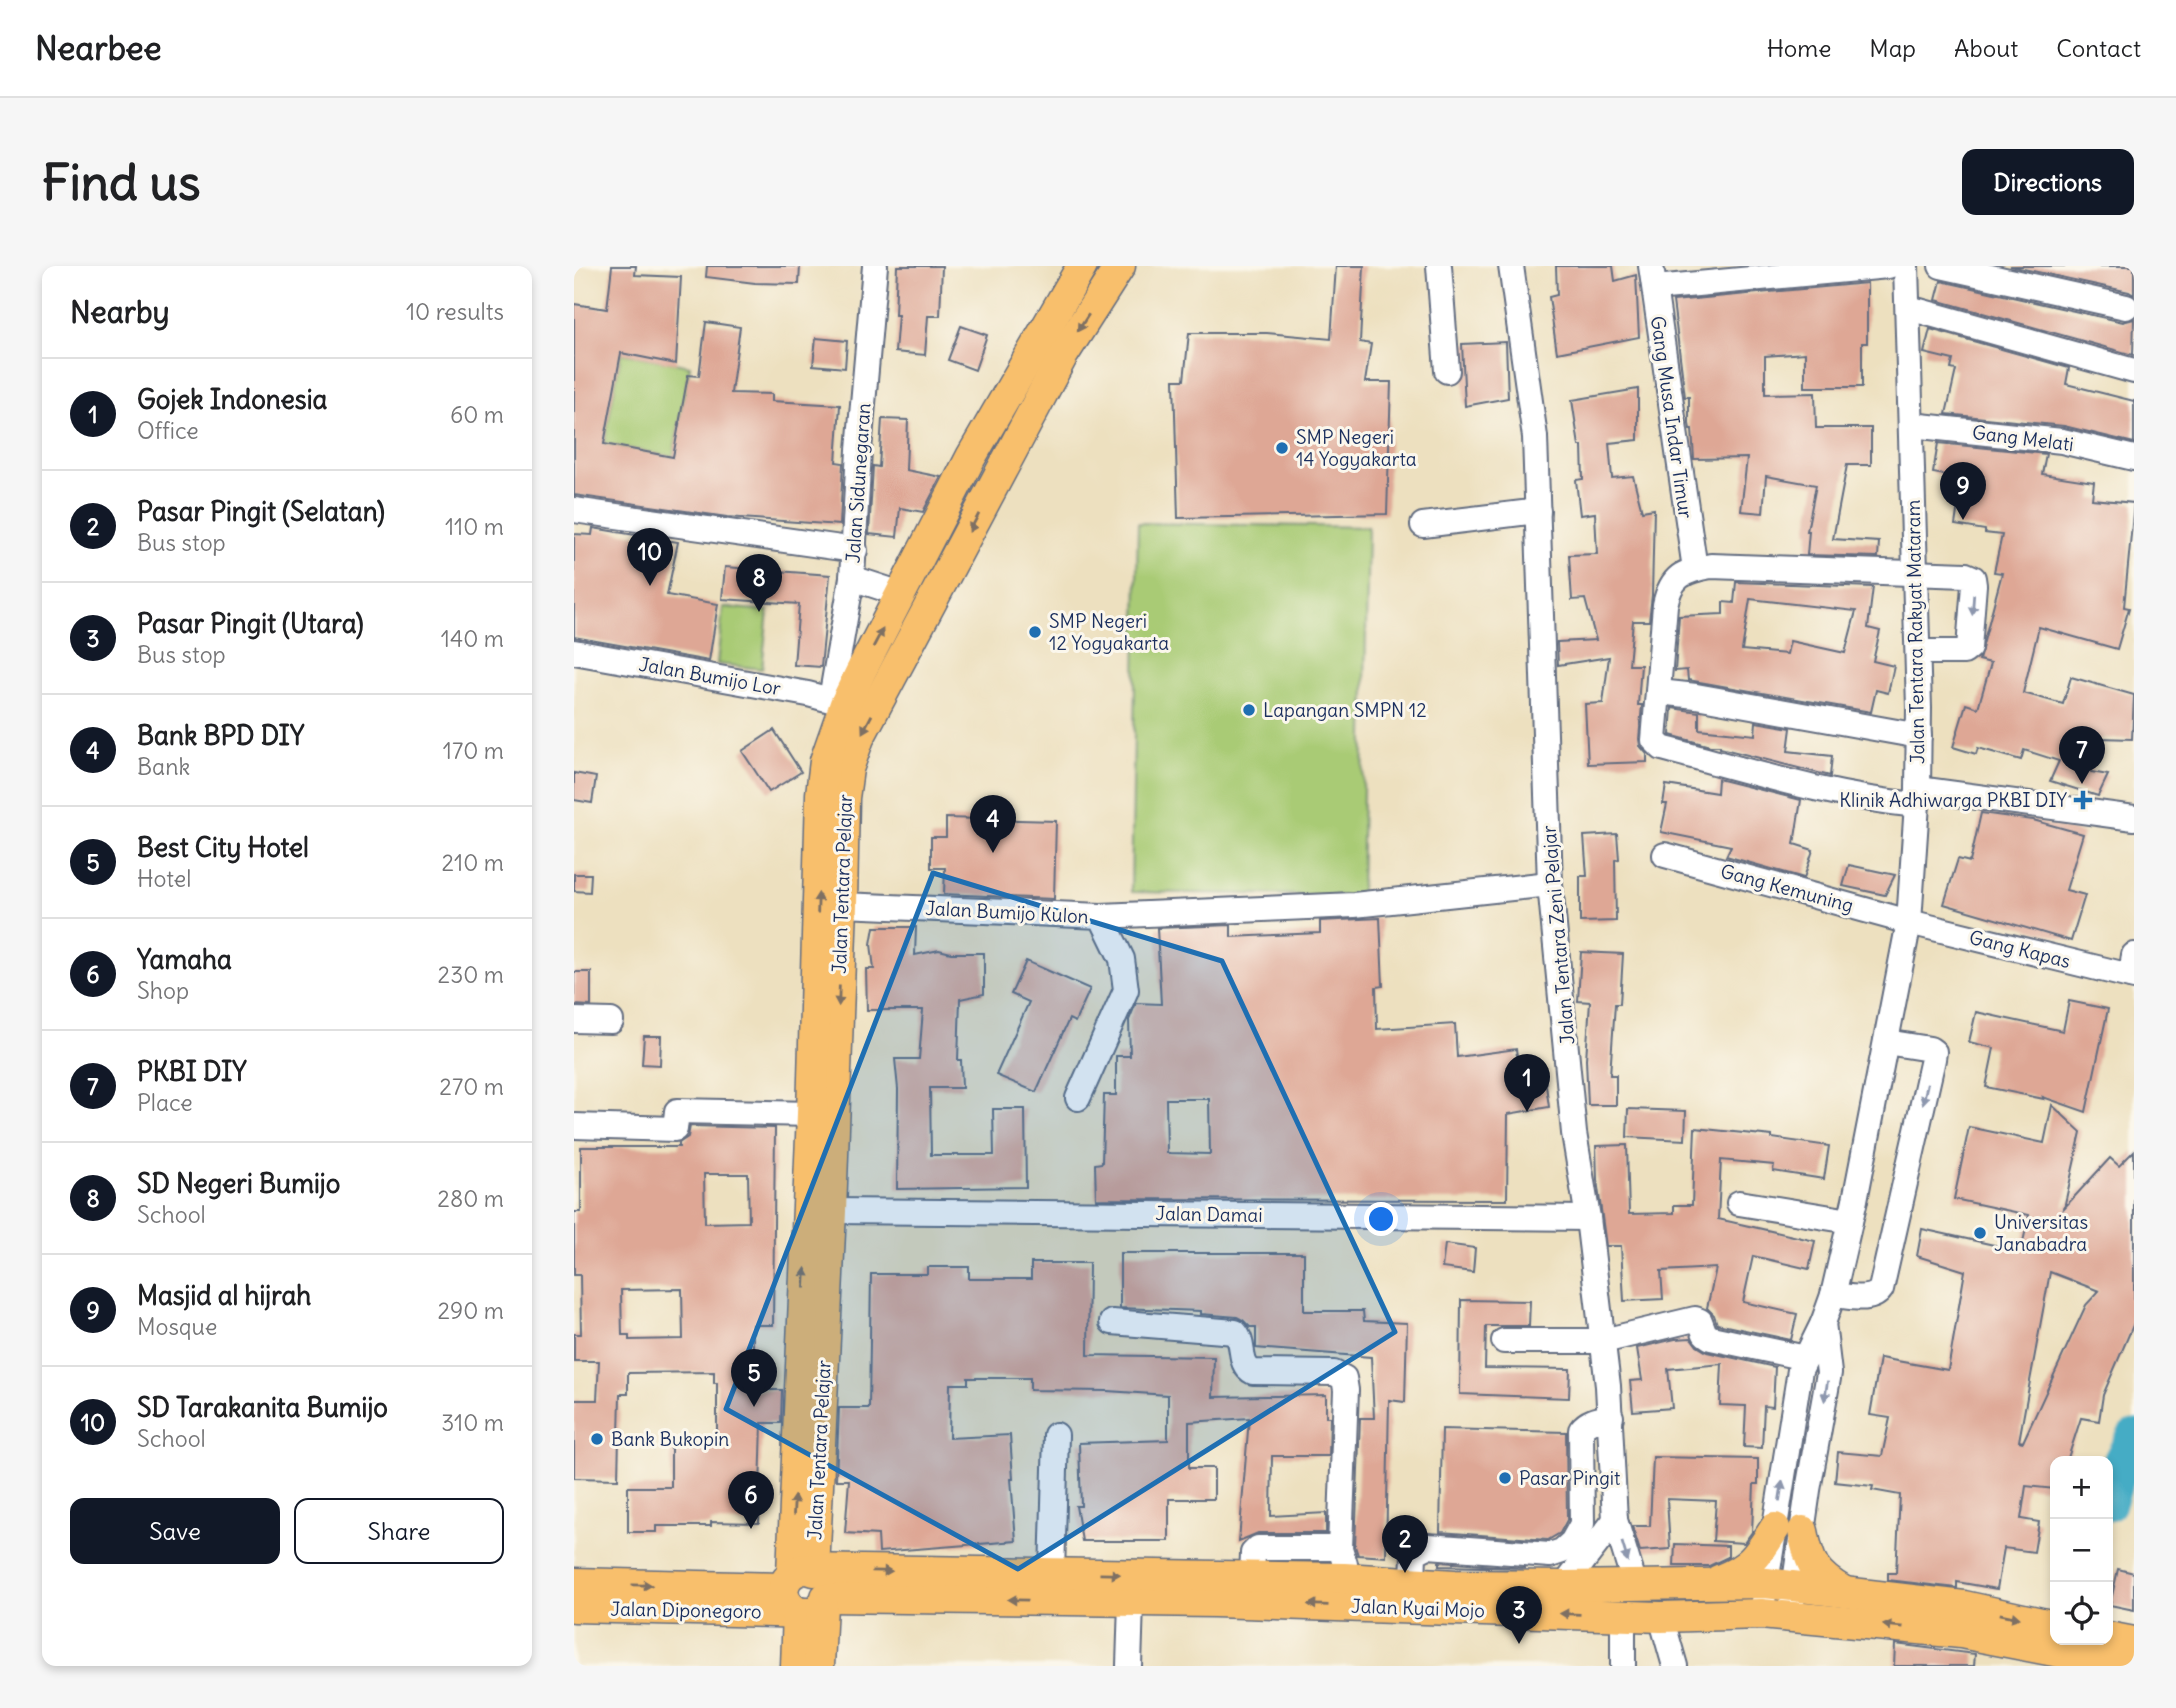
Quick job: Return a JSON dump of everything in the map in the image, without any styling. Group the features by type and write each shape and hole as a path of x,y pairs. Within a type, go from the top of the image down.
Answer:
{"main road":[{"name":"Jalan Tentara Pelajar","path":"806,1591 812,1114 821,794 825,761 838,701 901,594 971,457 1082,266"},
{"name":"Jalan Tentara Pelajar","path":"806,1591 831,1211 844,798 848,769 859,738 1063,355 1120,266"},
{"path":"1708,1584 1746,1568 1789,1529 1825,1581 1845,1592"},
{"name":"Jalan Kyai Mojo","path":"806,1591 1052,1573 1214,1589 1623,1616 1761,1614 1790,1617 1963,1620 2050,1626"},
{"name":"Jalan Kyai Mojo","path":"806,1591 1131,1602 1214,1589 1252,1576 1455,1585 1781,1584 1845,1592 2130,1658"},
{"name":"Jalan Diponegoro","path":"574,1583 806,1591"},
{"name":"Jalan Diponegoro","path":"574,1607 806,1591"},
{"path":"796,1666 806,1591"},
{"path":"806,1591 819,1666"},
{"name":"Jalan Kyai Mojo","path":"2113,1642 2130,1658"}],"street":[{"name":"Jalan Sidunegaran","path":"838,701 855,550 859,450 875,266"},
{"path":"1439,266 1447,371"},
{"name":"Jalan Tentara Zeni Pelajar","path":"1511,266 1535,437 1550,884 1574,1133 1588,1218 1611,1417 1614,1511 1635,1585"},
{"path":"1653,277 1888,266"},
{"name":"Jalan Tentara Rakyat Mataram","path":"1790,1617 1781,1584 1789,1529 1800,1370 1823,1324 1833,1296 1909,922 1918,797 1919,652 1906,266"},
{"path":"1941,266 2126,307"},
{"name":"Gang Musa Indar Timur","path":"1653,277 1695,569"},
{"path":"1909,308 2134,371"},
{"name":"Gang Melati","path":"1910,425 2062,441 2134,458"},
{"path":"574,510 855,550"},
{"path":"1423,525 1538,511"},
{"path":"1919,652 1964,652 1969,648 1973,578 1966,575 1711,566 1695,569 1677,577 1668,589 1654,740 1662,748 1816,789 1892,803 1918,797 2134,818"},
{"path":"852,578 901,594"},
{"name":"Jalan Bumijo Lor","path":"574,652 838,701"},
{"path":"1659,692 1919,736"},
{"name":"Gang Kemuning","path":"1665,855 1909,922"},
{"path":"1101,916 1354,905 1550,884"},
{"name":"Jalan Bumijo Kulon","path":"842,905 1101,916 1122,960 1126,990 1079,1098"},
{"name":"Gang Kapas","path":"1909,922 2133,969"},
{"path":"574,1020 611,1021"},
{"path":"1833,1296 1871,1297 1881,1289 1933,1059 1934,1052 1930,1049 1886,1042"},
{"path":"574,1126 675,1129 677,1111 812,1114"},
{"path":"1740,1203 1850,1221"},
{"name":"Jalan Damai","path":"831,1211 1588,1218"},
{"path":"1504,1340 1603,1341 1695,1319 1700,1321 1705,1334 1711,1338 1806,1358"},
{"path":"1112,1322 1235,1332 1241,1340 1246,1369 1253,1372 1334,1373 1344,1378 1346,1390 1340,1548 1345,1564 1344,1578"},
{"name":"Jalan Tentara Rakyat Mataram","path":"1789,1529 1829,1373 1823,1324"},
{"path":"1413,1584 1414,1553 1428,1546 1550,1555 1562,1551 1572,1542 1582,1524 1581,1430 1584,1425 1595,1420 1611,1417"},
{"path":"1052,1573 1056,1435"},
{"path":"1564,1586 1614,1511 1581,1504"},
{"path":"1252,1576 1253,1553 1258,1548 1340,1548"},
{"path":"1455,1585 1458,1549"},
{"name":"Jalan Tentara Rakyat Mataram","path":"1761,1614 1781,1584"},
{"path":"1129,1666 1131,1602"},
{"path":"1623,1616 1623,1666"},
{"path":"1661,1617 1675,1666"}],"highlighted area":[{"path":"933,873 1222,961 1395,1332 1018,1569 726,1409"}],"green space":[{"path":"621,353 690,366 673,457 604,444"},
{"name":"Lapangan SMPN 12","path":"1138,523 1368,527 1361,896 1131,892"},
{"path":"723,607 768,611 762,669 717,664"}],"building":[{"path":"612,266 636,266 635,275 681,277 676,364 621,353 604,444 673,457 688,375 699,376 706,322 740,327 731,393 772,394 772,401 840,405 836,462 843,463 840,525 727,517 574,495 574,304 607,309"},
{"path":"707,266 800,266 799,284 755,283 706,277"},
{"path":"897,266 942,266 940,316 928,316 925,355 895,352 898,315 895,315"},
{"name":"SMP Negeri 14 Yogyakarta","path":"1336,266 1364,266 1360,342 1371,344 1365,382 1391,382 1387,514 1178,518 1174,380 1184,380 1189,333 1267,333 1331,339"},
{"path":"1556,266 1613,266 1615,281 1636,275 1639,337 1557,353 1549,297 1557,295"},
{"path":"2010,266 2134,266 2134,295 2129,292"},
{"path":"1941,281 2123,322 2134,319 2133,355 1936,300"},
{"path":"1867,283 1867,343 1862,343 1862,387 1805,387 1805,353 1765,356 1765,394 1815,393 1816,428 1871,428 1871,465 1847,465 1833,539 1879,542 1878,557 1807,555 1807,531 1816,485 1766,476 1763,513 1741,511 1747,458 1694,459 1692,429 1689,424 1689,397 1685,397 1673,301"},
{"path":"961,326 987,335 975,370 948,360"},
{"path":"1930,329 2069,368 2066,384 2134,401 2134,443 2064,426 1946,414 1956,370 1951,369 1953,360 1924,353"},
{"path":"816,338 847,341 845,368 813,365"},
{"path":"1506,342 1508,398 1465,406 1462,344"},
{"path":"1638,389 1638,440 1609,443 1612,478 1633,476 1642,511 1654,509 1649,621 1633,621 1629,665 1641,665 1639,739 1640,746 1647,754 1647,762 1588,764 1585,704 1603,703 1609,657 1558,665 1557,642 1596,640 1585,599 1572,600 1569,555 1597,554 1595,513 1580,515 1576,480 1583,479 1582,446 1579,446 1572,400"},
{"path":"882,419 908,420 906,470 941,477 923,512 900,508 897,537 869,534 873,466 879,467"},
{"path":"1938,443 2046,454 2042,474 2094,482 2092,499 2134,503 2124,607 2129,608 2117,649 2039,627 2023,693 2063,704 2071,677 2134,695 2132,739 2100,738 2091,772 2108,775 2098,796 2050,781 2059,761 2024,750 2021,760 1978,748 1976,754 1953,747 1966,704 1978,708 1991,663 1979,660 2002,573 1994,572 2002,535 1955,525 1962,478 1933,473"},
{"path":"593,528 678,542 667,595 718,604 709,661 574,637 574,534 592,535"},
{"path":"725,567 830,575 821,667 794,665 799,604 722,599"},
{"path":"1736,582 1873,587 1868,628 1880,631 1873,661 1894,666 1888,693 1876,690 1871,712 1688,680 1687,670 1675,671 1679,616 1723,614 1723,602 1734,603","holes":["1750,599 1856,611 1845,653 1790,641 1787,654 1742,650"]},
{"path":"1672,708 1699,712 1699,729 1755,735 1756,722 1791,728 1788,751 1832,756 1830,776 1670,735"},
{"path":"774,730 801,772 769,792 742,751"},
{"path":"574,773 596,777 592,803 574,800"},
{"path":"1718,779 1801,800 1794,844 1813,850 1804,878 1726,856 1731,846 1661,832 1667,804 1663,804 1666,785 1717,793"},
{"path":"1981,813 2033,820 2083,834 2066,890 2085,895 2071,941 1944,904 1958,859 1970,862"},
{"path":"946,818 1056,821 1054,899 944,894 945,868 931,868 931,837 946,837"},
{"path":"1617,834 1619,859 1615,860 1616,921 1580,922 1580,876 1587,876 1584,836"},
{"path":"1849,865 1895,875 1885,895 1843,886"},
{"path":"574,874 591,874 590,892 574,891"},
{"path":"1380,918 1383,986 1376,987 1377,1029 1455,1024 1457,1057 1516,1049 1521,1082 1545,1078 1549,1107 1508,1114 1507,1200 1096,1199 1095,1164 1102,1163 1104,1095 1116,1095 1116,1056 1130,1056 1129,1020 1136,1003 1161,1004 1157,928 1231,925 1231,937 1320,933 1320,921","holes":["1166,1099 1209,1099 1210,1154 1167,1153"]},
{"path":"874,927 916,927 915,955 939,950 951,953 984,953 984,994 960,999 958,1060 961,1060 962,1088 930,1088 931,1155 994,1155 993,1109 1025,1109 1026,1187 897,1189 898,1089 895,1059 919,1059 923,1010 867,1010 866,969 874,969 871,944"},
{"path":"1581,952 1623,954 1620,1004 1615,1004 1610,1075 1616,1075 1616,1105 1588,1105 1586,1059 1590,1002 1578,1001"},
{"path":"1026,961 1090,989 1075,1022 1069,1019 1036,1092 996,1075 1029,1002 1011,994"},
{"path":"574,972 591,972 591,1006 574,1005"},
{"path":"2069,1001 2108,1009 2086,1112 2043,1097 2044,1099 1986,1087 1994,1048 1969,1042 1976,1012 2063,1031"},
{"path":"644,1036 661,1036 660,1065 642,1064"},
{"path":"2052,1105 2081,1132 2064,1208 2110,1158 2119,1166 2134,1151 2134,1323 2103,1395 2099,1421 2081,1418 2069,1456 2050,1456 2050,1488 2026,1486 2021,1519 2039,1522 2034,1552 2004,1548 1997,1589 1957,1582 1957,1588 1888,1580 1888,1573 1896,1573 1900,1495 1872,1490 1873,1486 1835,1482 1838,1452 1882,1456 1890,1418 1870,1415 1880,1358 1948,1370 1965,1271 1917,1256 1922,1229 2021,1251 2029,1215 1954,1199 1969,1127 2044,1143","holes":["2050,1272 2099,1291 2086,1305 2023,1442 2019,1441"]},
{"path":"1628,1109 1686,1111 1685,1140 1627,1137"},
{"path":"690,1126 775,1128 773,1325 753,1325 753,1390 782,1390 781,1423 762,1423 759,1523 711,1522 711,1526 656,1526 656,1532 628,1532 628,1487 671,1487 671,1441 717,1442 717,1383 714,1383 714,1372 628,1373 628,1394 620,1394 618,1479 574,1478 574,1400 597,1400 599,1361 574,1361 574,1334 581,1334 580,1275 574,1275 574,1212 581,1212 581,1147 679,1147 679,1143 688,1137","holes":["704,1174 748,1174 749,1222 705,1223","682,1289 683,1339 629,1340 629,1335 622,1335 621,1290"]},
{"path":"1695,1128 1772,1136 1829,1146 1824,1179 1773,1171 1774,1165 1721,1160 1718,1219 1815,1241 1809,1269 1753,1256 1743,1302 1797,1314 1791,1340 1717,1324 1714,1315 1707,1308 1716,1268 1661,1271 1663,1299 1624,1301 1621,1246 1606,1246 1597,1180 1596,1146 1627,1145 1629,1214 1674,1213 1674,1205 1692,1205"},
{"path":"1445,1244 1475,1248 1473,1272 1442,1268"},
{"path":"1120,1253 1304,1253 1304,1311 1363,1311 1364,1321 1407,1323 1405,1402 1389,1400 1386,1557 1358,1555 1355,1546 1360,1418 1374,1418 1371,1357 1256,1348 1256,1327 1250,1327 1237,1317 1201,1314 1201,1311 1120,1308"},
{"path":"1031,1263 1089,1263 1088,1355 1214,1357 1213,1397 1326,1395 1326,1417 1330,1417 1329,1456 1272,1456 1271,1516 1326,1513 1326,1533 1258,1533 1239,1541 1249,1418 1189,1422 1189,1468 1214,1468 1214,1499 1169,1499 1169,1541 1082,1541 1076,1506 1081,1506 1079,1443 1168,1440 1168,1395 1030,1390 1030,1378 968,1378 968,1384 950,1384 949,1438 1010,1435 1016,1541 879,1552 878,1535 845,1533 849,1480 836,1480 839,1408 869,1408 871,1274 927,1274 927,1267 969,1267 969,1279 1031,1279"},
{"path":"1461,1300 1530,1301 1529,1326 1486,1326 1485,1368 1570,1369 1569,1398 1460,1394"},
{"path":"1691,1338 1707,1352 1775,1367 1773,1407 1764,1406 1762,1448 1744,1447 1746,1406 1720,1405 1722,1364 1668,1369 1672,1408 1633,1411 1630,1381 1642,1380 1637,1348"},
{"name":"Pasar Pingit","path":"1442,1429 1566,1432 1567,1520 1560,1533 1548,1540 1440,1532"},
{"path":"1653,1457 1758,1459 1752,1532 1744,1543 1713,1541 1716,1501 1667,1499 1670,1549 1640,1551 1632,1526 1650,1526"},
{"path":"1675,1544 1728,1546 1728,1557 1709,1566 1674,1566"},
{"path":"1439,1562 1526,1568 1439,1566"},
{"path":"2118,1569 2134,1573 2134,1610 2113,1606"},
{"path":"1895,1644 1975,1654 1974,1666 1894,1666"}],"waterway":[{"path":"2113,1488 2122,1460 2134,1438"}],"place":[{"name":"SMP Negeri 14 Yogyakarta","path":"1282,448"},
{"name":"Masjid al hijrah","path":"1963,520"},
{"name":"SD Tarakanita Bumijo","path":"650,586"},
{"name":"SD Negeri Bumijo","path":"759,612"},
{"name":"SMP Negeri 12 Yogyakarta","path":"1035,632"},
{"name":"Lapangan SMPN 12","path":"1249,710"},
{"name":"PKBI DIY","path":"2082,784"},
{"name":"Klinik Adhiwarga PKBI DIY","path":"2083,800"},
{"name":"Bank BPD DIY","path":"993,853"},
{"name":"Gojek Indonesia","path":"1527,1112"},
{"name":"Universitas Janabadra","path":"1980,1233"},
{"name":"Best City Hotel","path":"754,1407"},
{"name":"Bank Bukopin","path":"597,1439"},
{"name":"Pasar Pingit","path":"1505,1478"},
{"name":"Yamaha","path":"751,1529"},
{"name":"Pasar Pingit (Selatan)","path":"1405,1573"},
{"name":"Pasar Pingit (Utara)","path":"1519,1644"}]}
